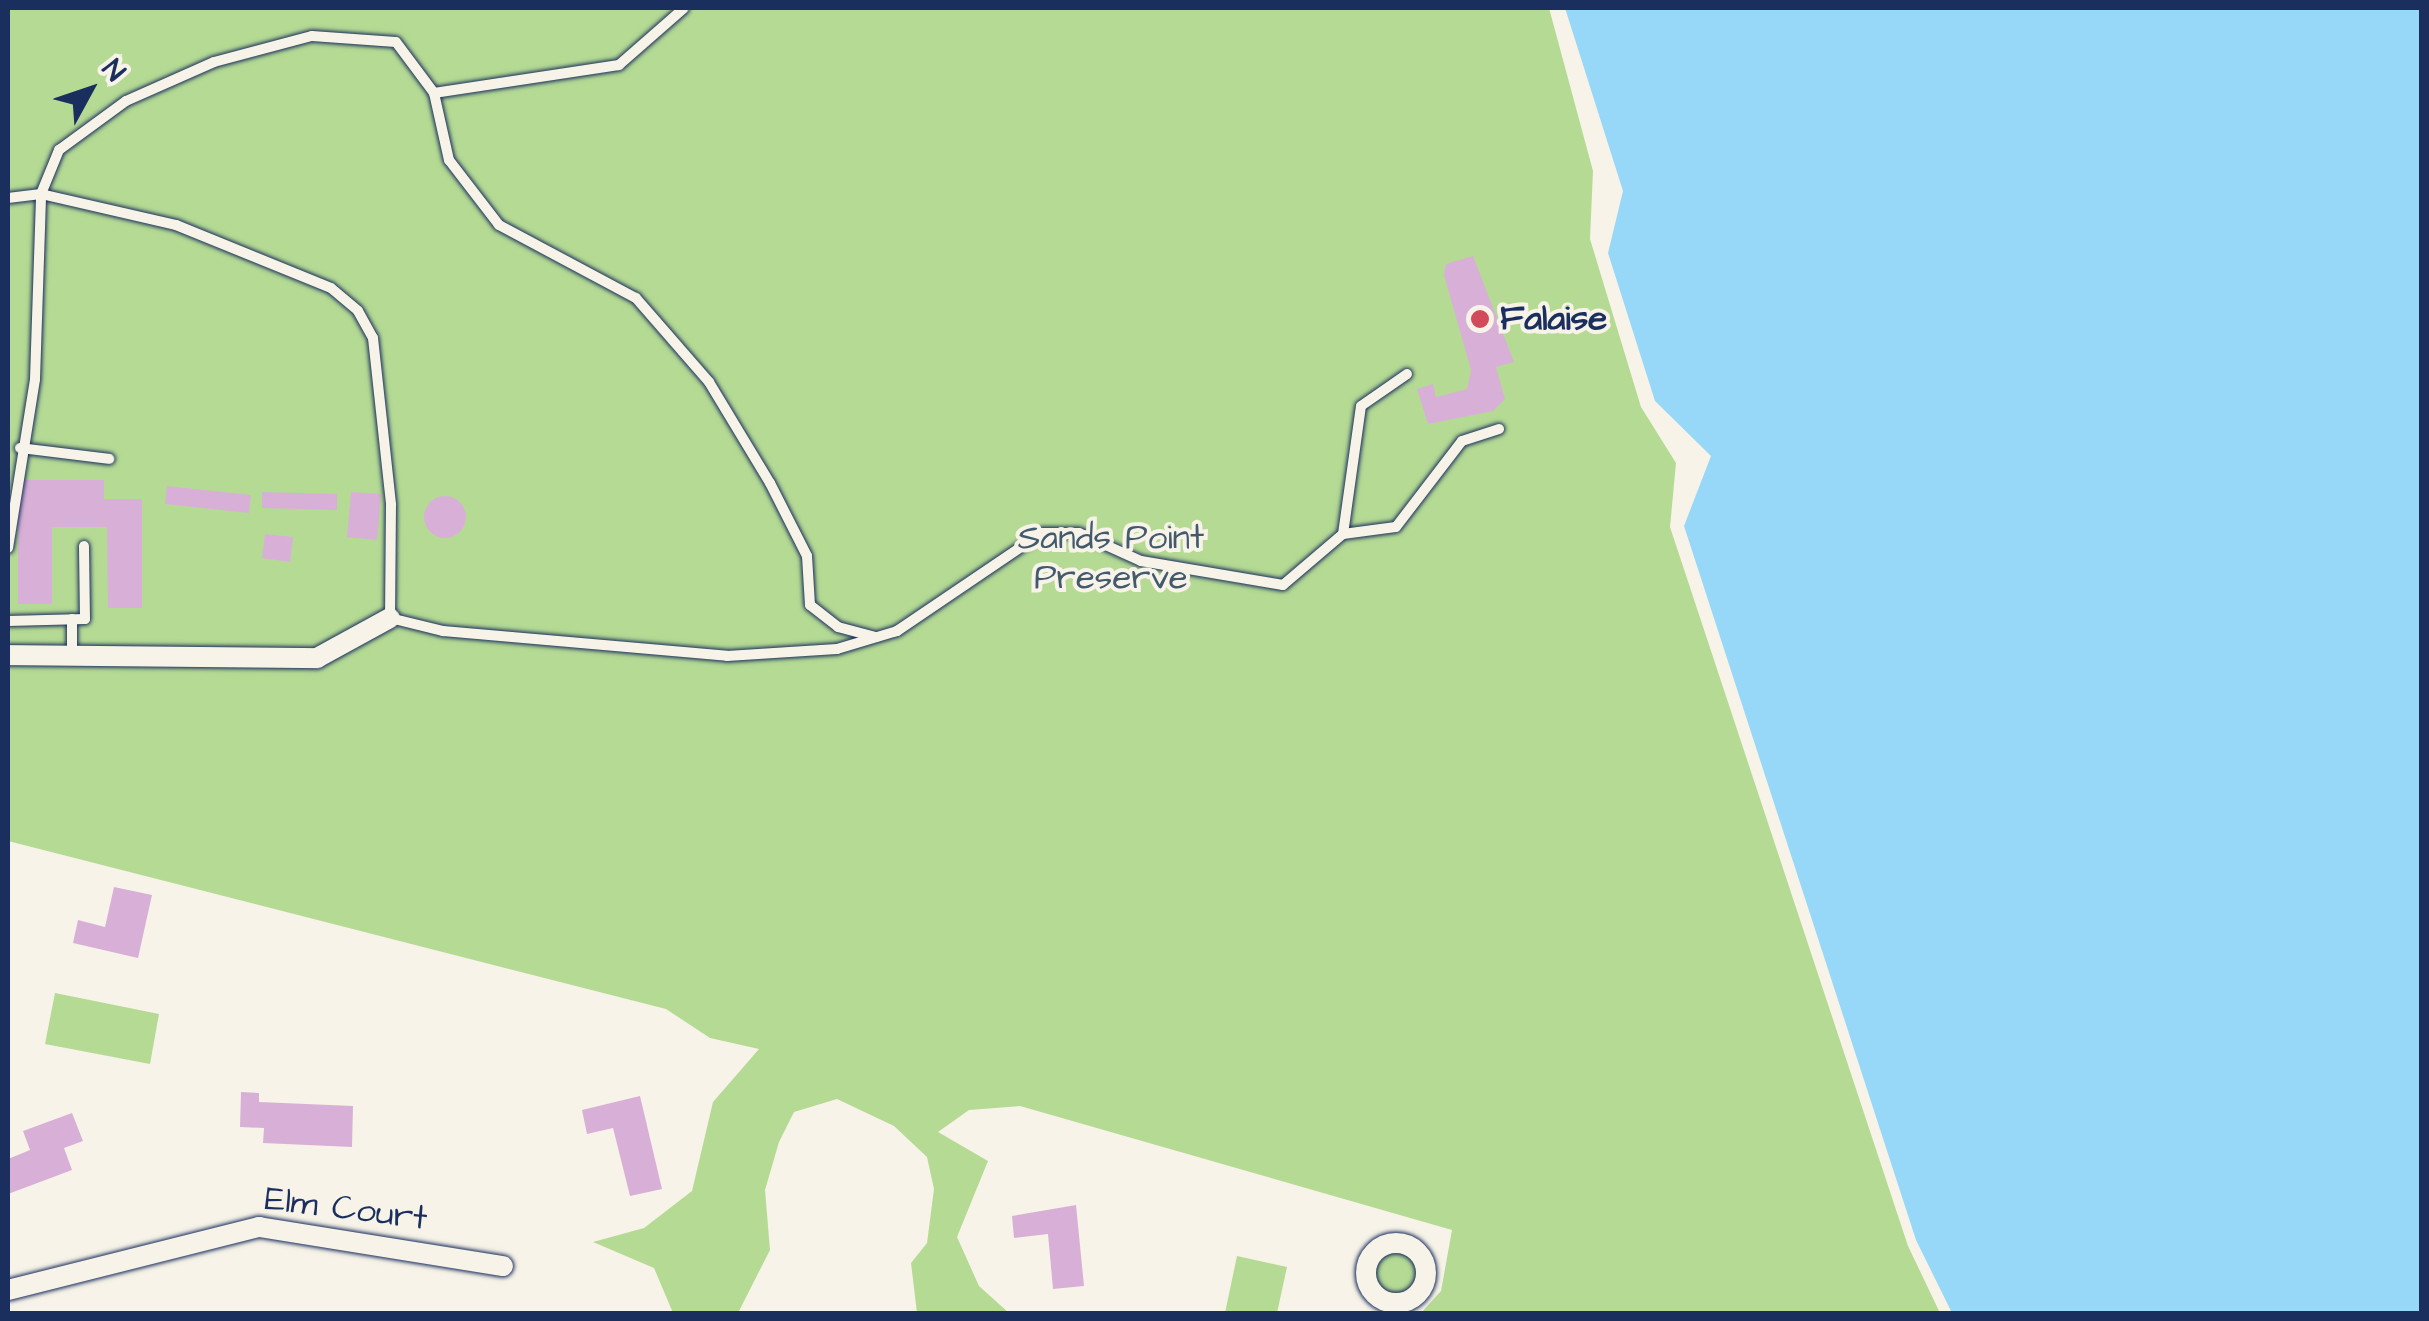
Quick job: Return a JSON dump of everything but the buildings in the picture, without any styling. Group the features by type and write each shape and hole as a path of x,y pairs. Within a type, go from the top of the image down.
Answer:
{"street":[{"path":"8,655 318,658 390,618"},
{"name":"Elm Court","path":"8,1290 259,1227 502,1266"}],"lane":[{"path":"434,94 618,65 684,8"},
{"path":"8,548 20,448 35,378 40,194 59,150 126,100 214,62 312,36 396,42 434,94 449,160 499,225 636,298 709,382 770,483 806,556 810,605 838,626 878,637"},
{"path":"8,198 40,194 176,226 332,288 358,310 373,338 383,431 390,618 443,631 727,656 878,637 1042,534 1079,533 1140,561 1283,585 1343,534 1396,527 1462,441 1499,429"},
{"path":"1343,534 1361,406 1407,374"},
{"path":"20,448 109,458"},
{"path":"8,621 85,619 84,546"},
{"path":"72,619 72,656"}],"green space":[{"name":"Sands Point Preserve","path":"8,8 1549,8 1593,171 1590,239 1641,407 1676,463 1670,527 1908,1246 1940,1313 1421,1313 1441,1291 1452,1230 1020,1106 969,1110 938,1132 988,1161 957,1237 979,1286 1009,1313 917,1313 911,1263 927,1243 934,1189 927,1157 894,1126 837,1099 794,1112 779,1142 765,1190 770,1250 738,1313 673,1313 654,1268 593,1242 644,1228 692,1191 713,1102 759,1049 710,1038 666,1009 8,841"},
{"path":"55,993 159,1014 150,1064 45,1044"},
{"path":"1396,1253 1411,1259 1417,1274 1411,1289 1396,1295 1381,1289 1375,1274 1381,1259"},
{"path":"1237,1256 1287,1267 1277,1313 1225,1313"}],"water":[{"path":"1565,8 2421,8 2421,1313 1952,1313 1916,1240 1684,526 1711,456 1655,401 1608,253 1623,191"}],"place":[{"name":"Falaise","path":"1480,319"}]}
